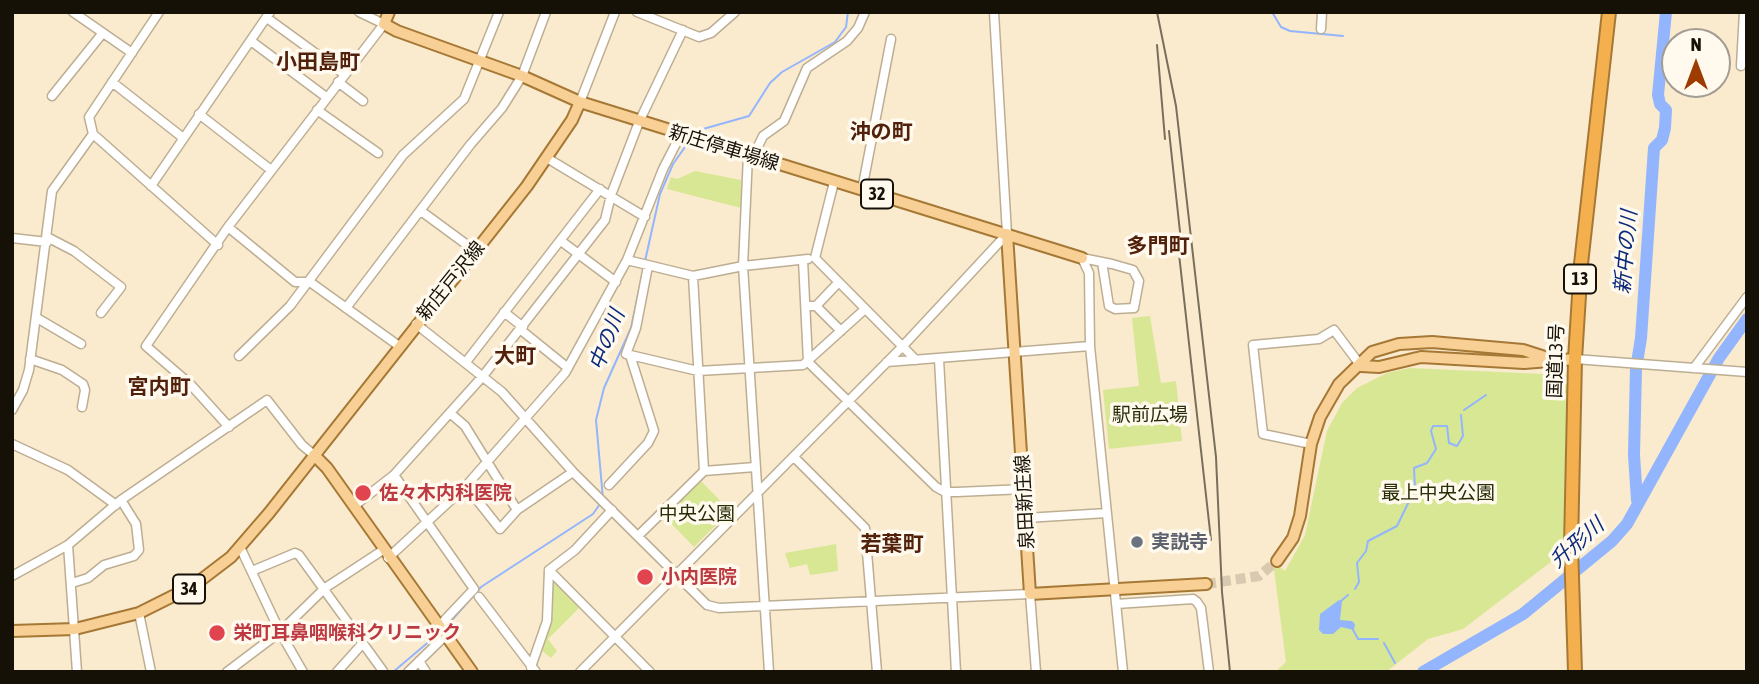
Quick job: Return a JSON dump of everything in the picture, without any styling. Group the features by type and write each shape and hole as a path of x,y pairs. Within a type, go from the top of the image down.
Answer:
{"highway":[{"name":"国道13号","path":"1575,672 1571,546 1575,359 1579,285 1609,12"}],"main road":[{"path":"384,24 389,12"},
{"name":"新庄停車場線","path":"384,24 522,76 580,102 639,122 1082,258"},
{"name":"新庄戸沢線","path":"12,631 75,629 139,613 193,586 240,547 547,158 580,102"},
{"name":"泉田新庄線","path":"1007,234 1030,594"},
{"path":"1277,561 1293,538 1300,516 1311,444 1326,404 1339,384 1372,352 1399,344 1432,342 1523,351 1550,359 1575,359"},
{"path":"314,456 354,506 472,672"},
{"path":"1030,594 1206,584"}],"street":[{"path":"73,12 132,54"},
{"path":"159,12 89,117 93,134 218,245"},
{"path":"229,427 191,385 146,346 228,227 384,24 359,12"},
{"path":"239,356 290,306 310,282 403,155 464,99 499,12"},
{"path":"346,307 470,145 502,108 522,76 546,12"},
{"path":"580,102 615,12"},
{"path":"637,12 704,37 735,12"},
{"path":"769,672 743,266 750,156 763,136 784,121 807,68 847,41 858,28 865,12"},
{"path":"580,672 902,347 1007,234 994,12"},
{"path":"1321,29 1322,12"},
{"path":"1741,66 1744,12"},
{"path":"150,186 268,15 344,74"},
{"path":"354,506 394,475 483,376 605,220 611,195 639,122 683,30"},
{"path":"52,96 102,34"},
{"path":"862,190 891,39"},
{"path":"251,41 326,97"},
{"path":"112,82 182,137"},
{"path":"338,82 363,101"},
{"path":"317,110 378,153"},
{"path":"199,114 271,170"},
{"path":"12,410 23,390 30,359 52,191 93,134"},
{"path":"227,672 280,632 325,587 386,554 427,524 527,419 568,368 627,260 663,169 689,137"},
{"path":"547,158 645,218"},
{"path":"815,258 834,182"},
{"path":"466,362 600,189"},
{"path":"421,211 474,250"},
{"path":"228,227 295,282 310,282 399,346"},
{"path":"12,239 47,239 74,251 121,287 101,313"},
{"path":"561,241 616,282"},
{"path":"627,260 693,276 743,266 815,258"},
{"path":"815,258 837,284 916,360"},
{"path":"1082,258 1102,262 1133,270 1137,274 1139,292 1134,308 1115,309 1109,306 1102,262"},
{"path":"1082,258 1089,273 1090,346 1123,672"},
{"path":"803,260 808,362 928,481 945,492 1025,489"},
{"path":"645,265 636,328 626,354 698,371 803,365 864,310"},
{"path":"693,276 704,471"},
{"path":"816,306 837,284"},
{"path":"1697,368 1747,296"},
{"path":"806,306 816,306 841,331"},
{"path":"505,312 568,368"},
{"path":"37,318 81,344"},
{"path":"416,324 483,376 527,419 573,472 707,605 719,608 871,599 1030,594 1036,672"},
{"path":"1311,444 1263,434 1253,345 1319,339 1334,330 1360,366"},
{"path":"887,362 1090,346"},
{"path":"609,485 648,443 654,431 630,355"},
{"path":"30,359 51,365 83,384 85,397 82,407"},
{"path":"939,359 956,672"},
{"path":"1575,359 1747,372"},
{"path":"14,572 68,545 119,502 267,400 314,456"},
{"path":"450,413 465,426 517,510"},
{"path":"12,444 68,470 119,502 136,524 139,551 134,556 104,565 88,578 72,583"},
{"path":"794,457 865,527 877,672"},
{"path":"638,536 704,471 755,467"},
{"path":"466,486 500,529 517,510 573,472"},
{"path":"394,475 474,589 408,672"},
{"path":"549,570 576,550 609,507"},
{"path":"1026,518 1107,513"},
{"path":"68,545 77,672"},
{"path":"240,547 280,632 303,672"},
{"path":"252,571 295,553 325,587 383,671"},
{"path":"549,570 650,672"},
{"path":"533,669 547,621 549,570"},
{"path":"479,597 533,669"},
{"path":"1116,604 1193,599 1201,608 1209,672"},
{"path":"139,613 150,672"},
{"path":"337,672 363,643"},
{"path":"419,661 426,672"}],"green space":[{"path":"695,171 741,180 741,208 667,189 671,177 677,179"},
{"name":"駅前広場","path":"1150,316 1161,383 1176,381 1182,441 1109,449 1103,390 1139,386 1132,318"},
{"name":"最上中央公園","path":"1410,368 1565,375 1568,379 1564,552 1463,629 1428,639 1386,672 1275,672 1286,662 1273,562 1285,571 1305,535 1327,431 1342,403 1357,388 1387,373"},
{"name":"中央公園","path":"701,481 730,511 694,547 664,516"},
{"path":"836,544 838,571 810,575 807,564 790,568 785,553"},
{"path":"553,578 579,608 548,639 557,651 551,658 541,650 550,580"}],"water":[{"path":"1339,600 1342,601 1340,620 1352,621 1355,624 1354,630 1341,627 1333,634 1323,634 1319,630 1320,614"}],"waterway":[{"name":"中の川","path":"697,134 703,129 749,116 770,83 782,72 835,42 846,27 848,12"},
{"path":"1272,12 1281,27 1290,31 1343,36"},
{"name":"新中の川","path":"1637,500 1634,455 1636,369 1641,338 1654,148 1662,140 1665,128 1666,110 1660,104 1658,95 1666,12"},
{"name":"中の川","path":"645,261 660,194 673,164 690,140"},
{"name":"中の川","path":"603,499 596,420 604,388 631,328 644,266"},
{"name":"升形川","path":"1423,672 1523,614 1612,541 1627,524 1719,358 1747,319"},
{"path":"1464,410 1486,395"},
{"path":"1355,589 1359,582 1357,563 1366,551 1368,541 1397,526 1415,489 1414,468 1427,463 1436,449 1431,431 1433,426 1447,426 1449,443 1457,446 1463,436 1461,415"},
{"name":"中の川","path":"445,628 481,587 593,514 600,504"},
{"path":"1341,601 1348,595"},
{"path":"1352,628 1358,639 1378,639"},
{"name":"中の川","path":"393,672 438,634"},
{"path":"1384,643 1395,663"}],"tunnel":[{"path":"1206,584 1259,576 1277,561"}],"railway":[{"path":"1157,12 1176,106 1216,457 1222,592 1230,672"},
{"path":"1157,45 1165,139"},
{"path":"1169,131 1181,241"},
{"path":"1179,254 1211,540"}],"place":[{"name":"佐々木内科医院","path":"363,493"},
{"name":"実説寺","path":"1137,542"},
{"name":"小内医院","path":"645,577"},
{"name":"栄町耳鼻咽喉科クリニック","path":"217,633"}],"district":[{"name":"小田島町","path":"318,62"},
{"name":"沖の町","path":"881,132"},
{"name":"多門町","path":"1158,246"},
{"name":"大町","path":"515,356"},
{"name":"宮内町","path":"159,387"},
{"name":"若葉町","path":"892,544"}]}
